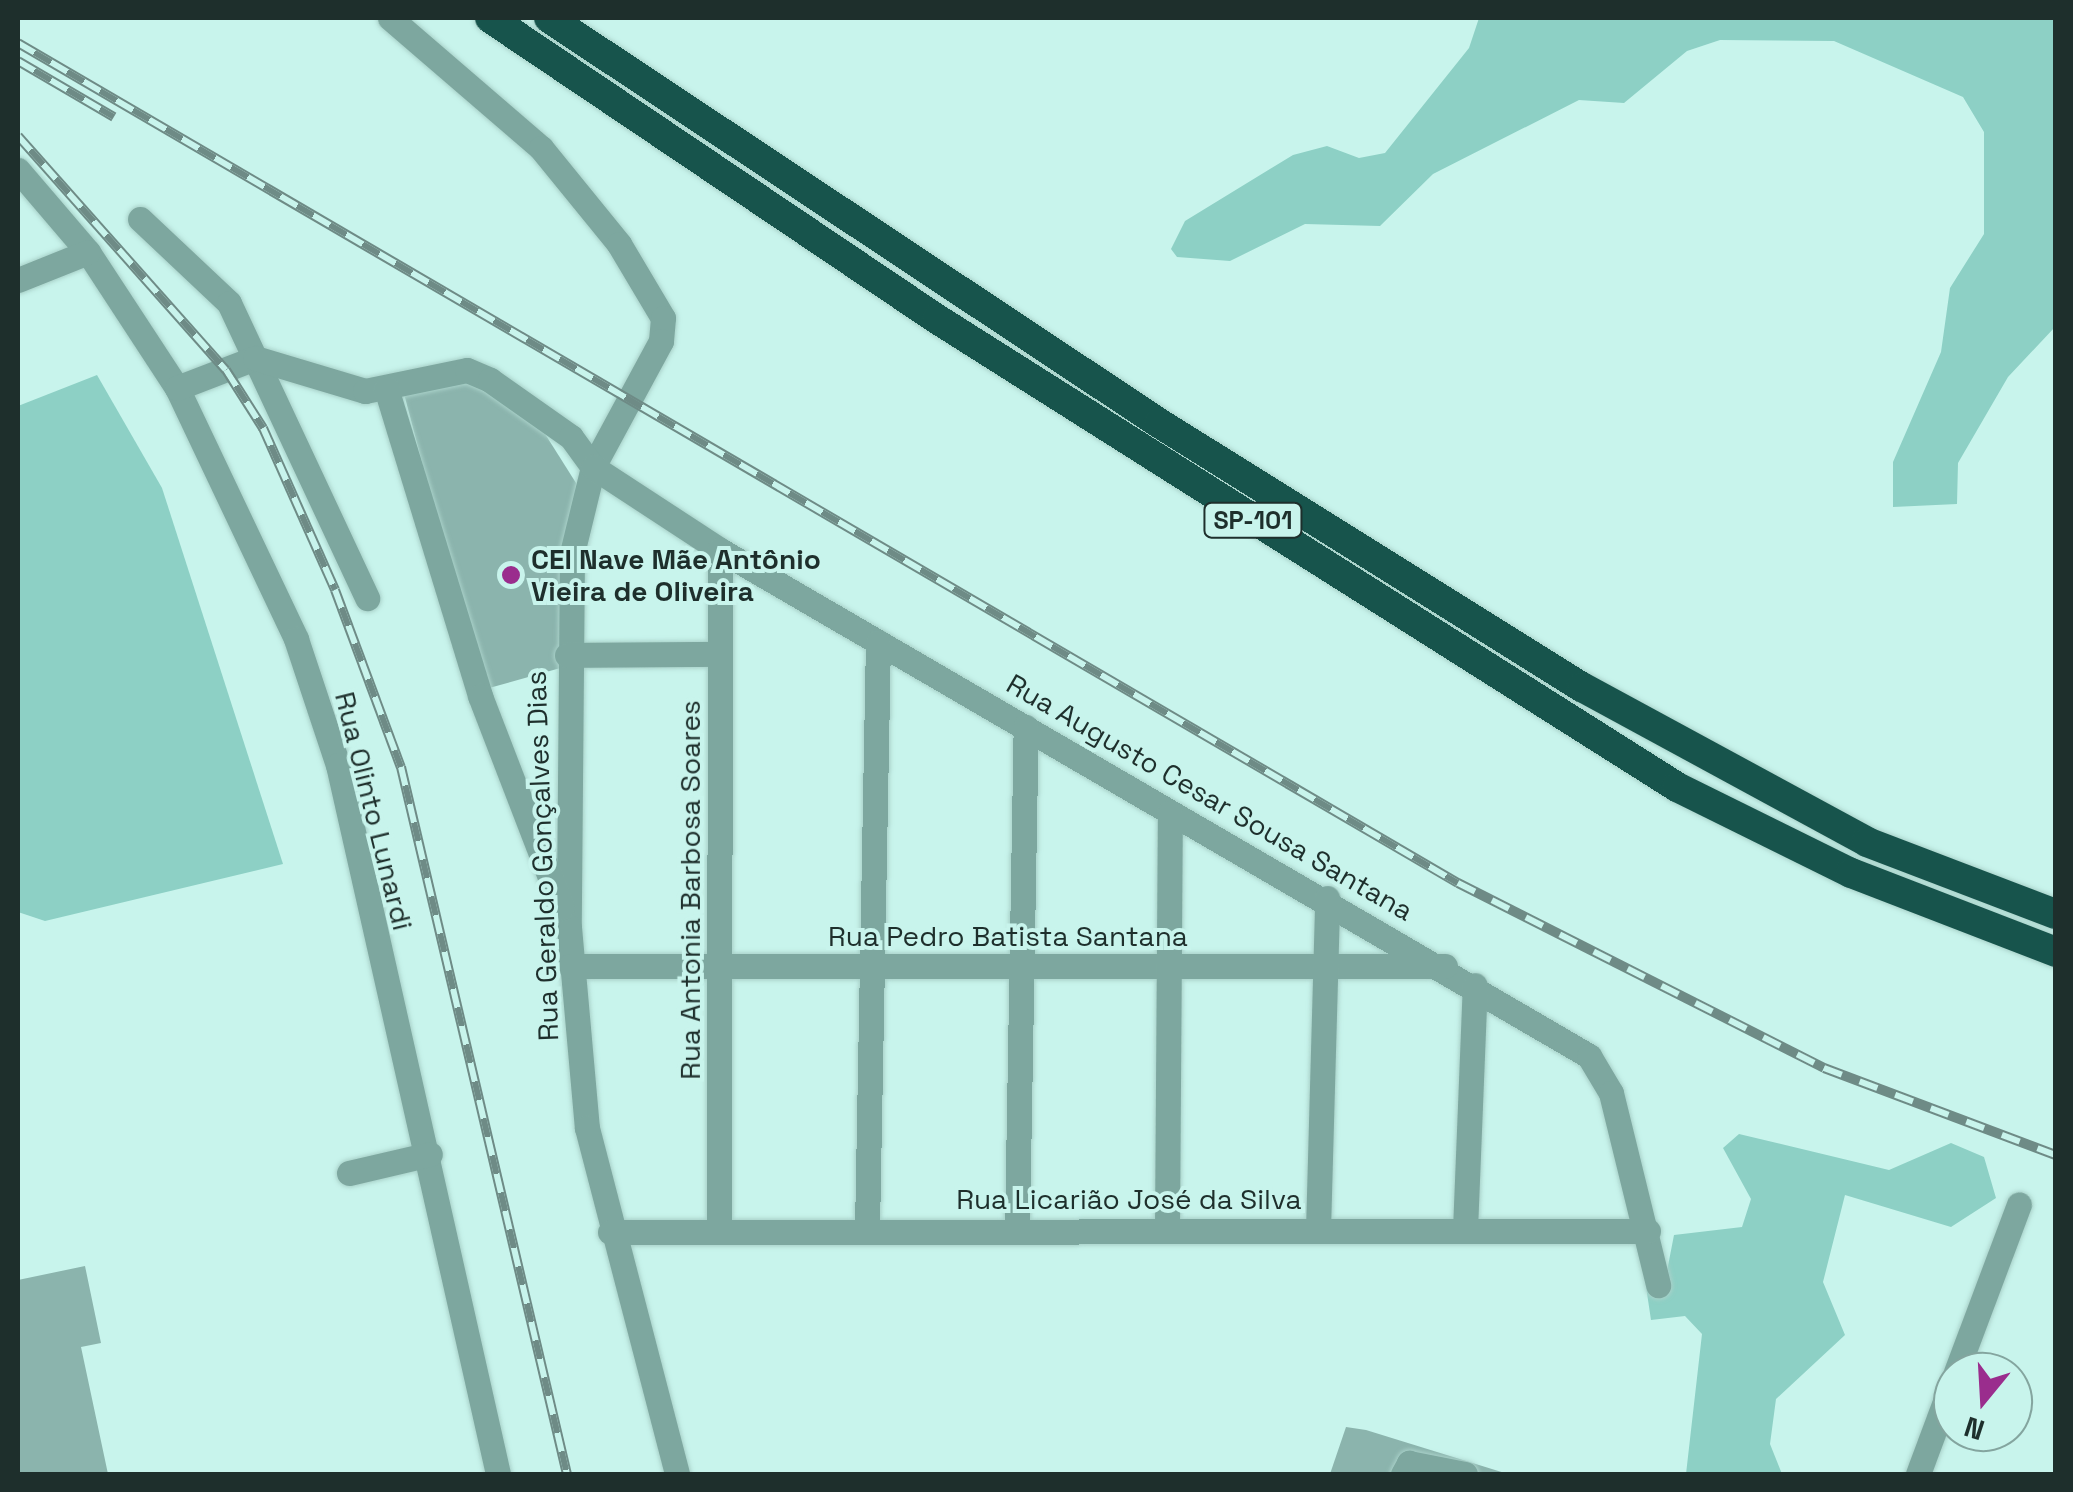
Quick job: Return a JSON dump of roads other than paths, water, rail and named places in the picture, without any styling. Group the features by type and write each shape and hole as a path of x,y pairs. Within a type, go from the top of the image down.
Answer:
{"highway":[{"name":"SP-101","path":"490,18 888,287 1646,769 1851,872 2056,952"},
{"name":"SP-101","path":"549,18 659,93 1582,688 1867,842 2056,914"},
{"path":"586,18 659,93"}],"street":[{"name":"Rua Geraldo Gonçalves Dias","path":"390,18 541,148 619,244 662,318 662,341 593,467 572,553 567,655 568,927 570,966 610,1232 677,1474"},
{"name":"Rua Olinto Lunardi","path":"18,170 88,252 177,388 296,638 338,765 430,1154 498,1474"},
{"path":"140,219 229,303 367,598"},
{"path":"18,280 88,252"},
{"name":"Rua Augusto Cesar Sousa Santana","path":"256,358 365,391 467,370 571,436 593,467 720,550 1170,813 1446,966 1589,1056 1612,1094 1658,1285"},
{"path":"177,388 256,358"},
{"path":"386,388 480,696 568,927"},
{"name":"Rua Antonia Barbosa Soares","path":"719,1230 724,968 720,550"},
{"path":"866,1230 878,642"},
{"path":"567,655 718,654"},
{"path":"1017,1226 1015,962 1026,727"},
{"path":"1167,1228 1170,813"},
{"path":"1318,1230 1322,967 1327,898"},
{"name":"Rua Pedro Batista Santana","path":"570,966 724,968 1015,962 1168,967 1446,966"},
{"path":"1465,1230 1475,984"},
{"path":"350,1173 430,1154"},
{"path":"1964,1352 2019,1204"},
{"name":"Rua Licarião José da Silva","path":"610,1232 1017,1226 1648,1232"},
{"path":"1918,1474 1933,1434"},
{"path":"1403,1474 1409,1463 1464,1474"}],"railway":[{"path":"18,43 1458,883 1824,1068 2056,1155"},
{"path":"18,61 114,117"},
{"path":"18,136 226,370 263,428 335,590 401,767 567,1474"}],"place":[{"name":"CEI Nave Mãe Antônio Vieira de Oliveira","path":"511,575"}]}
